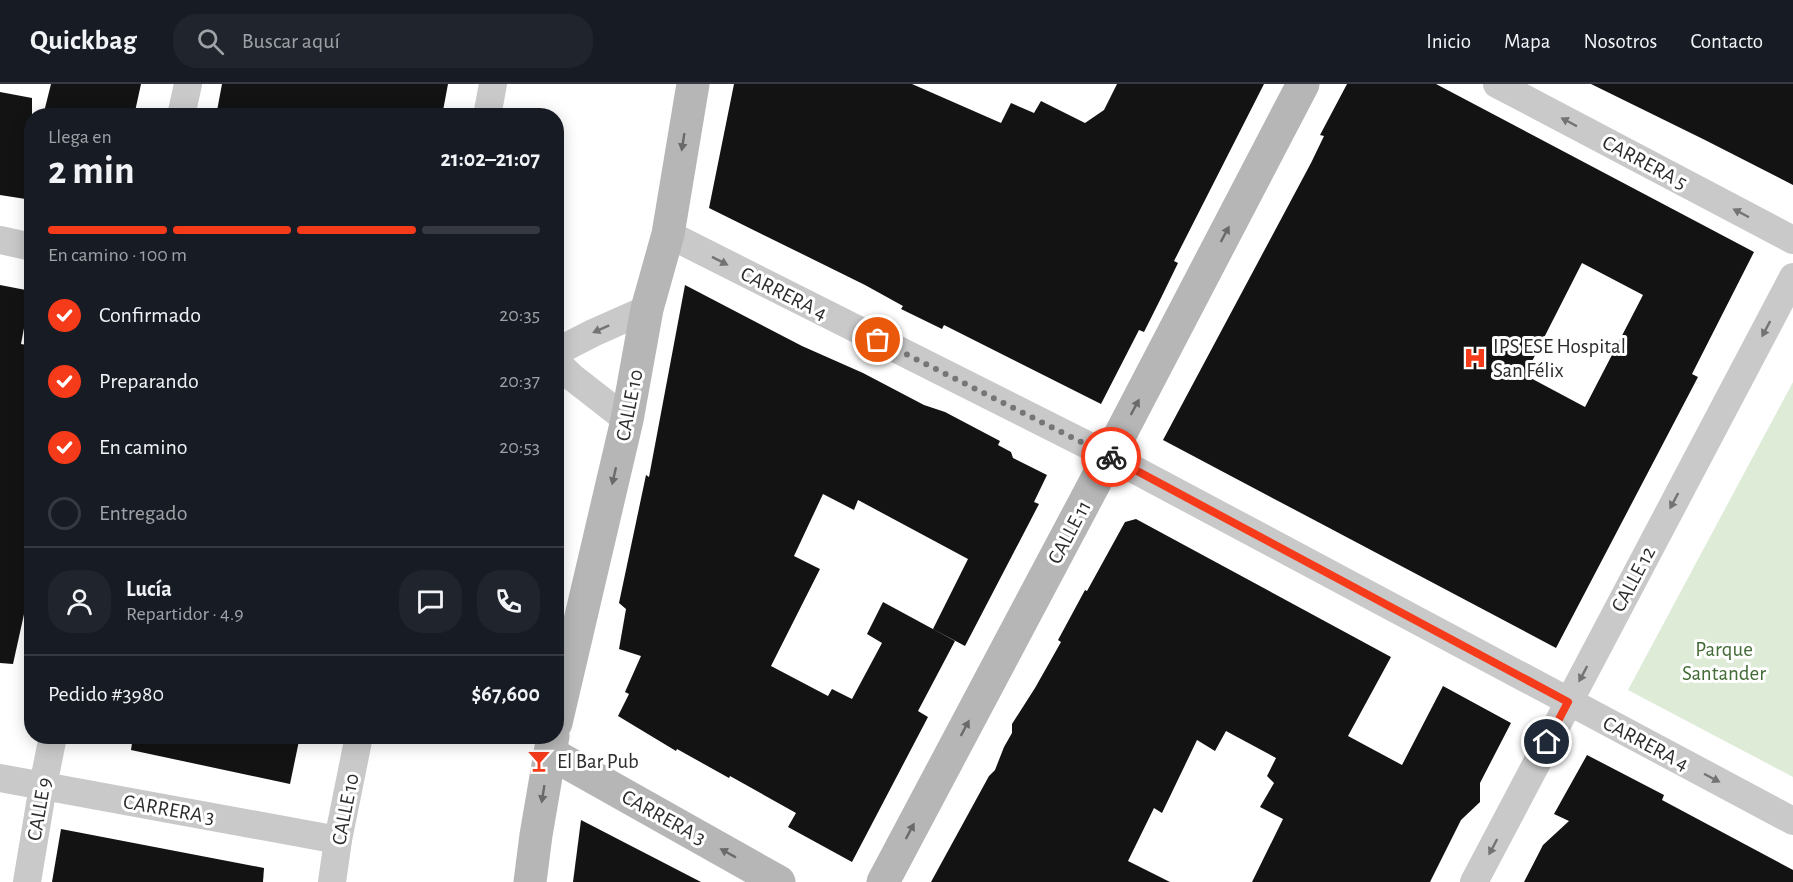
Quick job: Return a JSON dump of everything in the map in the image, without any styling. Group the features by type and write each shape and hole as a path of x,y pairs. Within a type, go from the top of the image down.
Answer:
{"main road":[{"name":"CALLE 10","path":"564,691 627,420 647,309 668,234 693,84"},
{"name":"CALLE 11","path":"883,882 1110,456 1303,84"},
{"name":"CALLE 10","path":"530,882 552,744"},
{"name":"CARRERA 3","path":"562,744 779,882"}],"street":[{"path":"183,108 188,84"},
{"path":"488,108 493,84"},
{"name":"CARRERA 5","path":"1497,84 1793,240"},
{"name":"CARRERA 4","path":"668,234 1110,456 1793,821"},
{"path":"0,240 24,245"},
{"name":"CALLE 12","path":"1474,882 1793,278"},
{"path":"564,348 647,309"},
{"path":"564,369 627,420"},
{"name":"CALLE 9","path":"27,882 51,744"},
{"name":"CALLE 10","path":"332,882 357,744"},
{"name":"CARRERA 3","path":"0,778 338,840"}],"green space":[{"name":"Parque Santander","path":"1793,382 1793,777 1628,690"}],"building":[{"path":"51,84 141,84 136,108 45,108"},
{"path":"222,84 448,84 444,108 218,108"},
{"path":"734,84 912,84 1001,123 1011,103 1034,113 1041,101 1085,123 1104,110 1117,84 1264,84 1174,261 1178,263 1144,332 1139,330 1101,404 944,325 942,329 901,309 903,306 865,285 709,208"},
{"name":"IPS ESE Hospital San Félix","path":"1347,84 1436,84 1754,252 1692,374 1698,377 1556,648 1163,440 1311,163 1324,136 1320,135","holes":["1582,263 1643,295 1585,407 1525,375"]},
{"path":"1591,84 1793,84 1793,185 1705,140"},
{"path":"0,92 32,98 32,108 24,108 24,199 0,195"},
{"path":"0,285 24,290 24,328 21,344 24,345 24,614 13,664 0,663"},
{"path":"685,285 802,346 863,373 924,405 945,412 1000,441 998,445 1011,452 1013,458 1047,475 1034,502 1039,504 965,646 933,629 968,559 858,500 854,510 823,494 794,556 820,569 771,666 828,696 832,689 852,699 882,643 867,634 883,602 955,641 918,711 928,717 852,862 788,827 796,813 730,776 729,778 677,749 676,751 618,716 629,694 625,692 641,656 619,649 626,609 619,603 646,475 649,477"},
{"path":"1136,519 1391,657 1348,736 1402,765 1443,686 1511,723 1480,783 1480,802 1461,820 1430,882 1252,882 1283,819 1260,807 1274,783 1267,776 1276,758 1226,731 1215,751 1197,740 1162,813 1154,808 1128,861 1170,882 931,882 989,776 995,770 1012,733 1012,724 1061,642 1058,640 1085,590 1087,591 1125,522"},
{"path":"132,744 298,744 290,784 131,750"},
{"path":"1587,755 1664,795 1662,800 1793,870 1793,882 1524,882 1543,845 1569,821 1554,814"},
{"path":"581,820 701,882 573,882"},
{"path":"61,829 264,868 263,882 52,882"}],"way so far":[{"path":"878,340 1111,457"}],"place":[{"name":"IPS ESE Hospital San Félix","path":"1475,358"},
{"name":"El Bar Pub","path":"539,761"}],"route":[{"path":"1111,457 1568,702 1547,742"}]}
